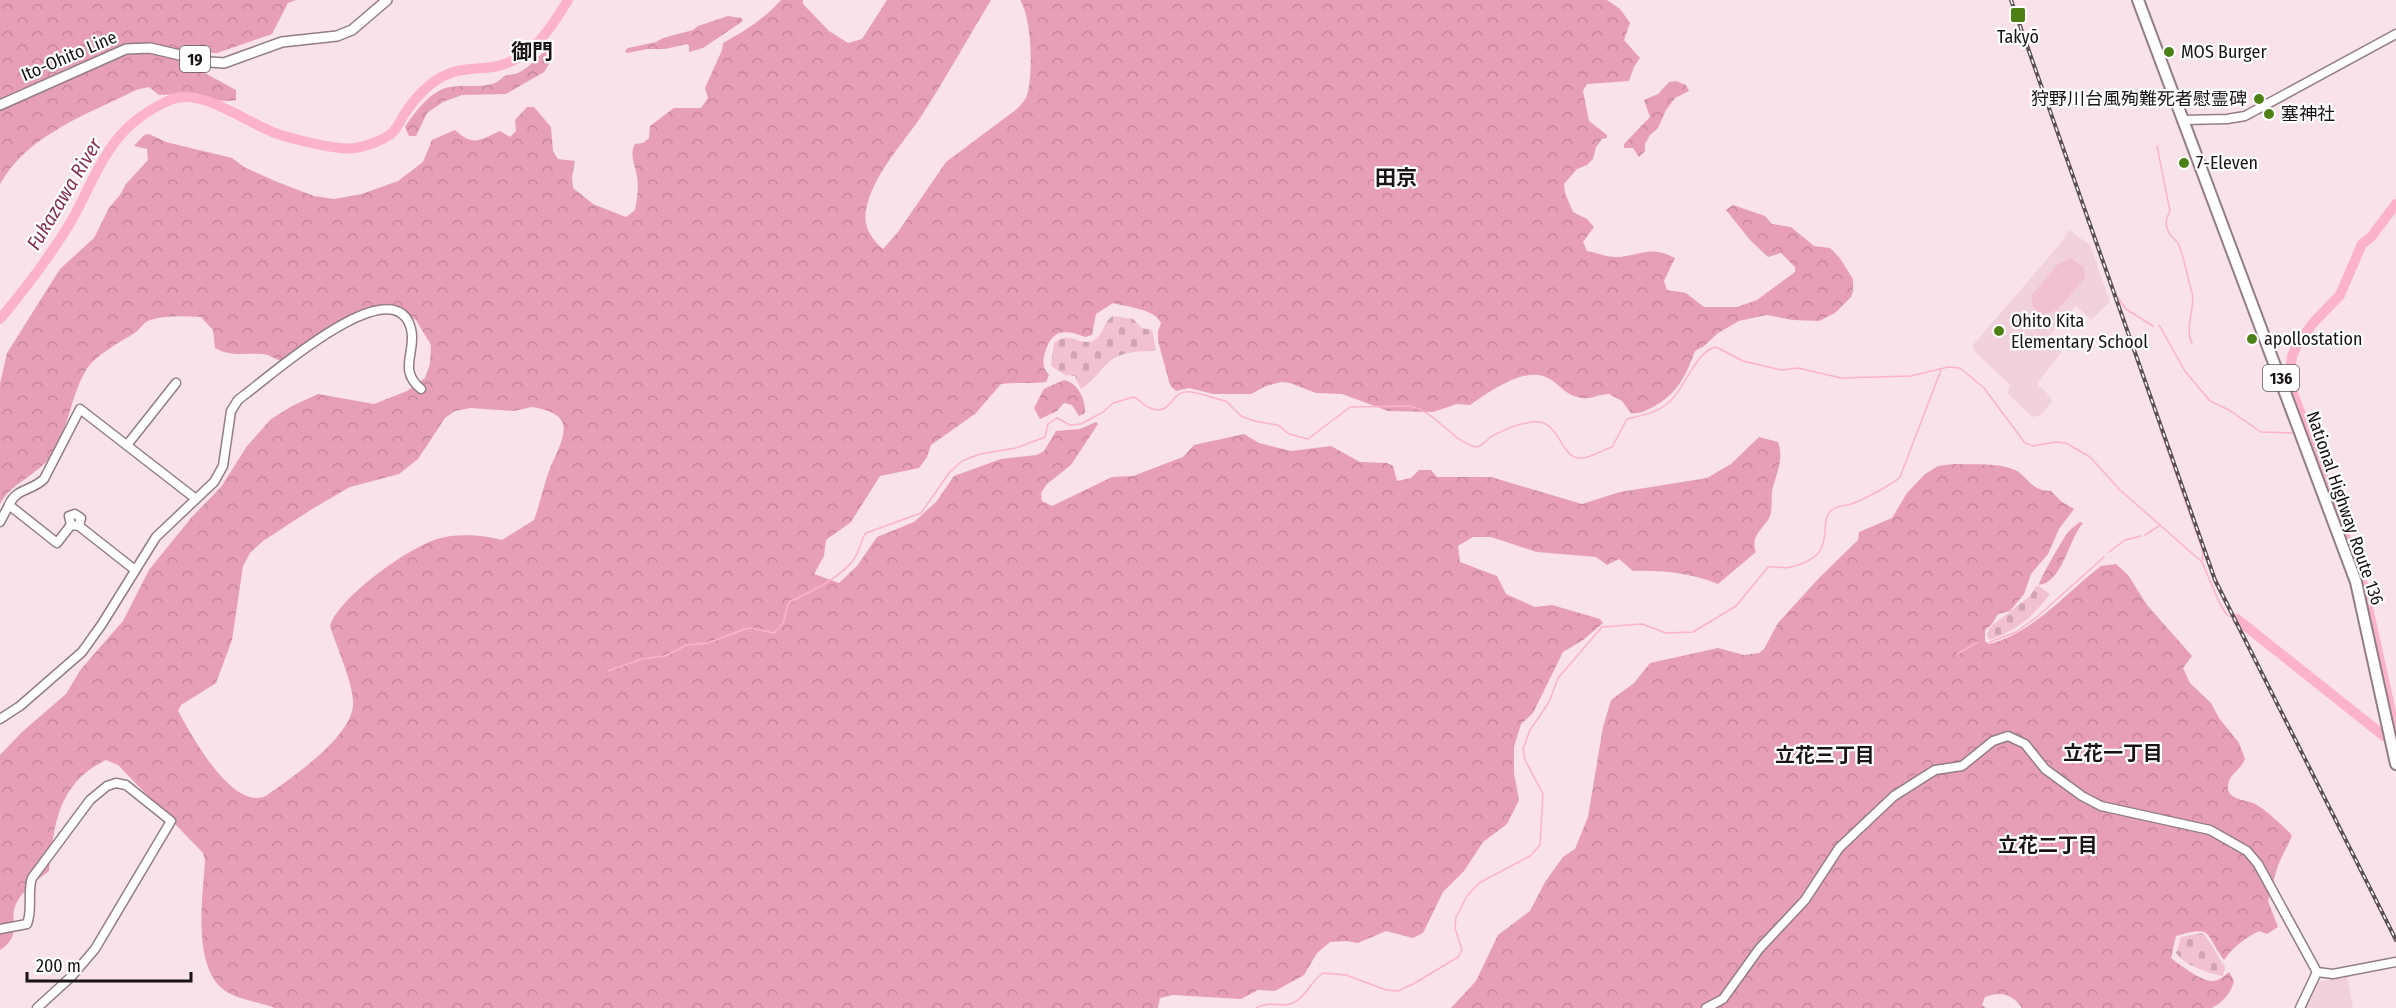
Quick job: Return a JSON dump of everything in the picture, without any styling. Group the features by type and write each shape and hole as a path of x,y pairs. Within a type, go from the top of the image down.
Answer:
{"highway":[{"name":"National Highway Route 136","path":"2138,0 2356,582 2396,764"}],"main road":[{"name":"Ito-Ohito Line","path":"0,105 126,49 150,48 210,62 224,63 282,42 337,36 359,24 387,0"}],"street":[{"path":"2184,120 2227,119 2245,116 2396,34"},
{"path":"0,719 56,676 82,652 164,527 214,482 223,466 230,414 234,405 322,337 348,320 379,309 391,310 403,315 412,330 410,373 413,382 421,389"},
{"path":"127,445 176,382"},
{"path":"0,522 16,493 44,479 81,409 196,499"},
{"path":"9,505 57,543 75,525 135,570"},
{"path":"1706,1008 1723,999 1759,950 1805,900 1839,848 1894,796 1935,770 1967,764 1993,741 2008,736 2019,739 2046,769 2082,796 2101,806 2202,827 2247,852 2258,864 2318,972"},
{"path":"0,929 27,924 31,912 32,878 90,800 107,786 116,783 126,785 171,821 95,949 72,976 37,1008"},
{"path":"2318,972 2333,974 2396,962"},
{"path":"2300,1008 2318,972"}],"shaded area":[{"path":"2069,230 2090,245 2110,302 2091,320 2076,306 2047,338 2062,352 2038,385 2050,396 2052,402 2041,415 2032,417 2007,393 2010,386 1975,352 1972,346 2060,244"},
{"path":"2347,975 2353,1008 2304,1008 2314,986 2319,982"}],"green space":[{"path":"0,0 296,0 288,3 272,34 217,53 196,52 188,64 236,90 236,100 219,100 185,94 159,95 149,87 136,90 79,117 42,139 12,167 0,184"},
{"path":"781,0 803,0 803,4 829,31 848,43 862,39 887,0 991,0 931,101 889,160 875,184 865,216 867,227 883,249 898,232 946,162 1017,109 1026,98 1031,63 1027,20 1020,0 1607,0 1620,9 1630,23 1624,40 1640,58 1629,81 1587,84 1583,91 1589,121 1607,135 1607,138 1602,139 1596,147 1593,159 1587,165 1577,169 1564,184 1565,193 1573,212 1587,219 1594,227 1583,242 1587,251 1616,257 1648,252 1667,254 1675,258 1664,281 1667,290 1686,293 1704,307 1737,307 1757,300 1795,272 1795,267 1781,253 1768,257 1750,240 1726,210 1733,205 1765,216 1772,224 1791,227 1814,246 1830,248 1839,257 1853,279 1851,297 1835,313 1819,321 1793,320 1766,315 1739,321 1718,333 1695,351 1684,376 1668,396 1642,412 1634,413 1631,413 1622,401 1609,394 1586,398 1577,397 1550,379 1537,375 1516,378 1470,405 1457,404 1433,412 1388,411 1342,394 1316,393 1281,382 1266,386 1251,394 1213,394 1189,388 1176,391 1170,385 1158,341 1161,323 1158,318 1133,307 1113,303 1096,314 1092,335 1085,337 1065,332 1051,339 1044,359 1044,368 1049,375 1046,382 1001,384 975,414 931,445 927,457 919,468 880,476 851,522 826,540 824,556 814,574 839,583 857,566 877,537 914,522 936,502 954,476 1001,459 1037,455 1044,451 1056,431 1080,429 1096,422 1098,424 1071,465 1047,484 1041,493 1042,501 1052,506 1112,477 1133,476 1183,457 1194,445 1244,434 1259,443 1291,451 1331,446 1360,462 1387,463 1393,466 1397,481 1411,478 1419,470 1431,470 1437,477 1491,477 1582,504 1620,492 1707,478 1731,464 1759,437 1778,442 1780,454 1772,491 1771,513 1755,538 1756,552 1718,584 1676,573 1633,571 1619,559 1607,565 1596,557 1537,552 1491,537 1473,537 1458,546 1460,562 1497,576 1506,594 1535,607 1552,605 1600,619 1603,623 1583,640 1563,652 1533,713 1521,724 1514,747 1514,773 1519,800 1507,824 1483,842 1464,871 1443,892 1423,933 1413,938 1386,931 1358,943 1330,942 1317,953 1304,975 1275,991 1258,990 1241,999 1173,995 1160,998 1158,1008 275,1008 232,995 216,981 208,967 202,931 205,860 203,853 118,765 106,760 90,769 68,793 61,806 53,837 49,871 22,894 14,911 13,934 0,950 0,755 22,732 66,694 81,669 123,621 149,570 191,518 221,487 247,446 271,419 318,394 374,404 407,391 425,378 430,364 431,345 416,320 385,304 353,318 286,362 263,354 232,354 215,348 213,330 201,317 156,318 144,324 89,366 80,382 61,437 50,457 38,470 10,491 0,504 0,384 7,353 60,269 94,238 109,208 126,184 148,160 147,149 134,146 144,135 149,134 166,142 232,158 244,167 275,181 314,196 334,199 362,194 398,181 423,162 432,140 455,130 472,140 482,139 500,131 510,137 516,131 515,120 527,107 534,107 551,127 553,151 558,159 575,161 572,177 573,188 593,204 626,217 635,210 637,198 638,180 632,156 635,144 643,143 649,138 650,126 674,108 701,108 708,98 705,88 723,43 754,24","holes":["532,407 548,411 563,423 564,430 534,520 502,540 470,535 437,539 424,544 409,552 360,588 346,601 330,626 353,698 350,718 331,744 266,796 253,798 240,793 227,782 203,753 178,711 181,705 216,683 232,640 243,566 250,553 263,541 350,487 399,474 418,459 445,418 455,411 470,408 514,411"]},
{"path":"728,16 741,18 743,21 703,48 689,52 687,44 665,49 647,49 627,53 625,51 628,48 693,30 698,26"},
{"path":"551,47 554,50 551,61 544,72 506,94 462,95 443,102 427,113 416,136 409,136 405,127 436,92 456,86 486,85 497,82 504,76 523,70"},
{"path":"1676,81 1686,85 1689,91 1675,98 1666,110 1658,128 1645,144 1645,151 1639,157 1633,148 1624,148 1624,144 1650,117 1644,100 1658,94 1669,82"},
{"path":"2071,258 2084,267 2085,278 2057,310 2042,315 2033,307 2031,296 2058,264"},
{"path":"1113,316 1133,319 1142,328 1152,330 1156,351 1125,354 1114,358 1081,389 1075,376 1065,375 1051,366 1054,343 1065,338 1083,342 1092,341 1099,336"},
{"path":"1064,380 1077,388 1084,403 1085,413 1079,416 1072,405 1064,403 1057,411 1040,419 1034,408 1044,389"},
{"path":"1954,464 2008,467 2038,489 2051,491 2062,502 2074,509 2059,529 2048,554 2031,574 2024,594 2010,611 1998,614 1985,630 1985,641 1989,644 2020,632 2101,566 2116,564 2128,575 2147,605 2192,656 2183,668 2190,683 2211,703 2219,718 2239,743 2245,759 2230,778 2228,787 2231,795 2262,808 2292,836 2278,865 2268,901 2278,927 2267,934 2259,931 2248,937 2224,960 2207,934 2203,932 2197,931 2176,936 2171,958 2185,968 2211,981 2218,980 2229,972 2234,981 2226,997 2212,1008 2022,1008 2010,997 1996,994 1985,997 1982,1005 1986,1008 1451,1008 1476,981 1498,935 1530,911 1545,882 1563,857 1575,849 1588,817 1603,727 1611,700 1634,683 1650,663 1718,648 1744,655 1759,653 1764,649 1778,623 1858,540 1859,532 1892,518 1907,493 1925,474 1938,466"},
{"path":"2080,522 2083,523 2060,569 2047,582 2039,585 2066,535"},
{"path":"2037,585 2050,594 2044,602 2016,628 1989,640 1987,634 1990,627 2030,596"},
{"path":"2201,933 2205,935 2225,967 2223,976 2197,968 2185,962 2176,953 2181,937"}],"waterway":[{"name":"Fukazawa River","path":"0,319 38,271 64,233 109,150 133,123 149,111 170,100 182,97 195,98 223,108 275,133 292,138 338,148 365,146 390,135 419,95 441,77 453,72 506,64 528,51 546,33 568,0"},
{"path":"2157,146 2170,211 2166,223 2167,228 2180,246 2193,298 2189,331 2192,343"},
{"path":"2396,204 2371,237 2362,244 2340,295 2299,341 2292,356 2289,382 2363,585 2396,734"},
{"path":"2118,298 2126,309 2153,326"},
{"path":"2159,325 2185,371 2210,401 2229,410 2261,432 2294,433"},
{"path":"608,671 642,659 665,656 687,645 708,643 745,629 751,628 774,633 783,623 789,602 815,589 849,566 866,533 921,513 949,473 962,461 980,454 1016,448 1045,437 1048,424 1057,418 1070,425 1081,424 1103,412 1113,403 1134,397 1148,407 1157,410 1166,407 1180,393 1189,392 1226,401 1241,416 1278,425 1289,434 1308,439 1350,407 1408,406 1427,413 1458,438 1476,447 1508,429 1522,424 1540,422 1552,429 1569,453 1574,457 1585,458 1612,447 1627,419 1653,412 1667,404 1680,389 1702,355 1716,347 1743,361 1781,370 1798,368 1841,378 1911,376 1948,367 1960,368 1984,388 2025,443 2033,446 2056,442 2066,443 2090,457 2120,490 2202,562 2219,602 2230,617"},
{"path":"1256,1008 1293,1003 1323,973 1346,975 1386,990 1398,991 1458,957 1462,950 1455,928 1456,917 1467,896 1479,883 1530,856 1540,845 1543,794 1525,760 1523,749 1530,730 1549,702 1558,678 1602,627 1642,624 1666,633 1693,632 1736,606 1768,567 1791,567 1817,554 1822,547 1828,515 1833,509 1861,500 1900,477 1941,370"},
{"path":"2160,429 2203,552 2202,562"},
{"path":"2145,535 2159,526"},
{"path":"2109,552 2125,540 2141,536"},
{"path":"1990,642 2016,632 2037,617 2104,557"},
{"path":"2237,619 2384,736 2396,737"},
{"path":"1957,654 1978,642"}],"railway":[{"path":"2011,0 2215,580 2396,940"}],"place":[{"name":"Takyō","path":"2018,15"},
{"name":"MOS Burger","path":"2169,52"},
{"name":"狩野川台風殉難死者慰霊碑","path":"2259,99"},
{"name":"塞神社","path":"2269,114"},
{"name":"7-Eleven","path":"2184,163"},
{"name":"Ohito Kita Elementary School","path":"1999,331"},
{"name":"apollostation","path":"2252,339"}],"district":[{"name":"御門","path":"532,52"},
{"name":"田京","path":"1396,178"},
{"name":"立花一丁目","path":"2113,753"},
{"name":"立花三丁目","path":"1825,755"},
{"name":"立花二丁目","path":"2048,845"}]}
